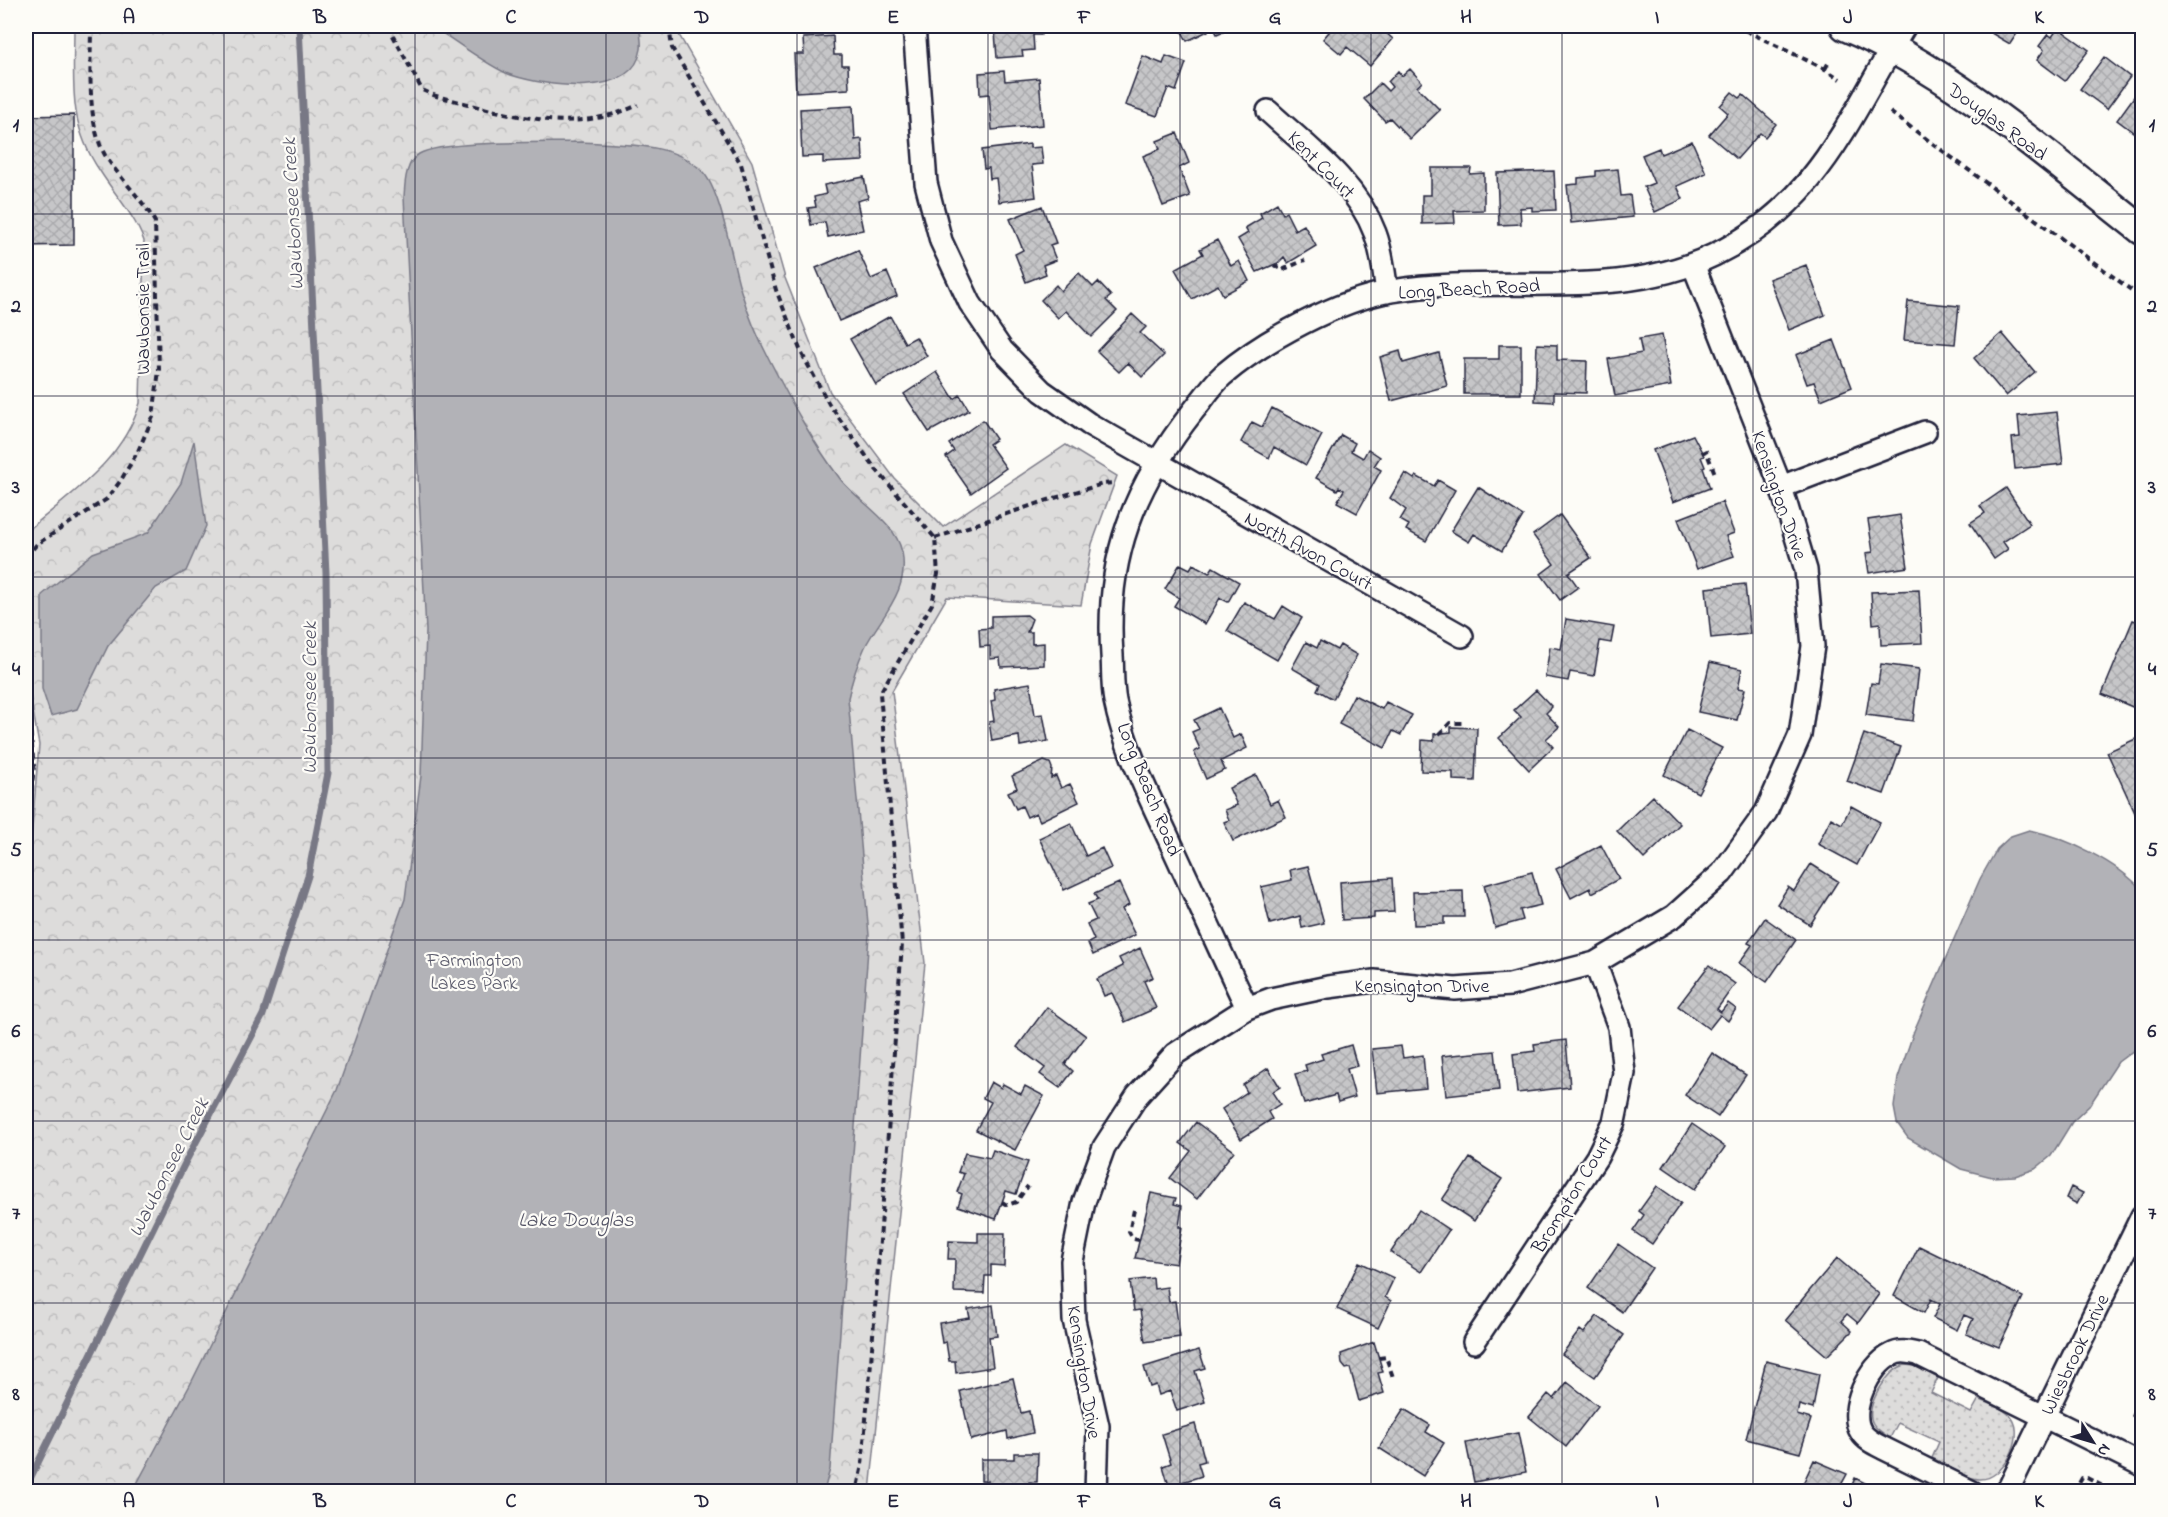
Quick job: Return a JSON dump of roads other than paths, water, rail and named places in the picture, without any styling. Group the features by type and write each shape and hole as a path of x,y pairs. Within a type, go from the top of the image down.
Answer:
{"street":[{"name":"North Avon Court","path":"914,26 926,183 941,241 970,303 1002,350 1042,391 1089,424 1462,636"},
{"name":"Douglas Road","path":"1845,26 1899,36 1993,114 2142,230"},
{"name":"Long Beach Road","path":"1247,1008 1140,776 1115,701 1109,621 1118,549 1142,487 1172,438 1221,377 1271,340 1356,300 1387,292 1465,284 1607,283 1668,272 1717,253 1758,228 1793,199 1833,152 1899,36"},
{"name":"Kent Court","path":"1268,111 1338,176 1360,202 1375,233 1387,292"},
{"name":"Kensington Drive","path":"1096,1491 1098,1426 1074,1320 1072,1261 1084,1202 1104,1147 1137,1095 1175,1053 1247,1008 1271,999 1328,987 1374,981 1455,989 1510,985 1595,963 1674,916 1722,873 1766,812 1800,735 1813,646 1806,570 1782,487 1693,264"},
{"path":"1782,487 1925,432"},
{"name":"Brompton Court","path":"1474,1342 1597,1157 1614,1122 1624,1073 1620,1027 1595,963"},
{"name":"Wiesbrook Drive","path":"2007,1491 2142,1216"},
{"path":"1972,1491 1870,1441 1860,1431 1856,1418 1858,1404 1874,1372 1882,1361 1892,1354 1905,1351 1918,1354 2142,1465"}],"water":[{"path":"432,26 639,26 641,49 635,65 622,76 605,83 565,85 545,83 503,72"},
{"name":"Lake Douglas","path":"581,142 661,149 690,161 702,171 709,181 721,210 747,308 777,374 802,421 831,466 841,480 885,522 898,541 902,552 902,579 898,591 865,647 848,698 869,935 830,1469 824,1491 133,1491 191,1383 337,1090 405,899 421,776 426,631 404,197 408,168 419,154 450,146"},
{"path":"194,441 206,526 186,571 156,588 108,646 77,709 51,716 42,689 42,595 93,553 148,533 181,483"},
{"path":"2029,830 2058,838 2090,852 2119,870 2142,890 2142,1044 2118,1062 2089,1106 2072,1122 2051,1156 2035,1169 2015,1176 1992,1177 1961,1169 1908,1138 1897,1123 1894,1107 1898,1078 1914,1031 1980,879 1997,849 2011,836"}],"waterway":[{"name":"Waubonsee Creek","path":"26,1487 187,1159 263,1015 308,876 328,773 326,573 299,26"}],"park label":[{"name":"Farmington Lakes Park","path":"474,970"}]}
